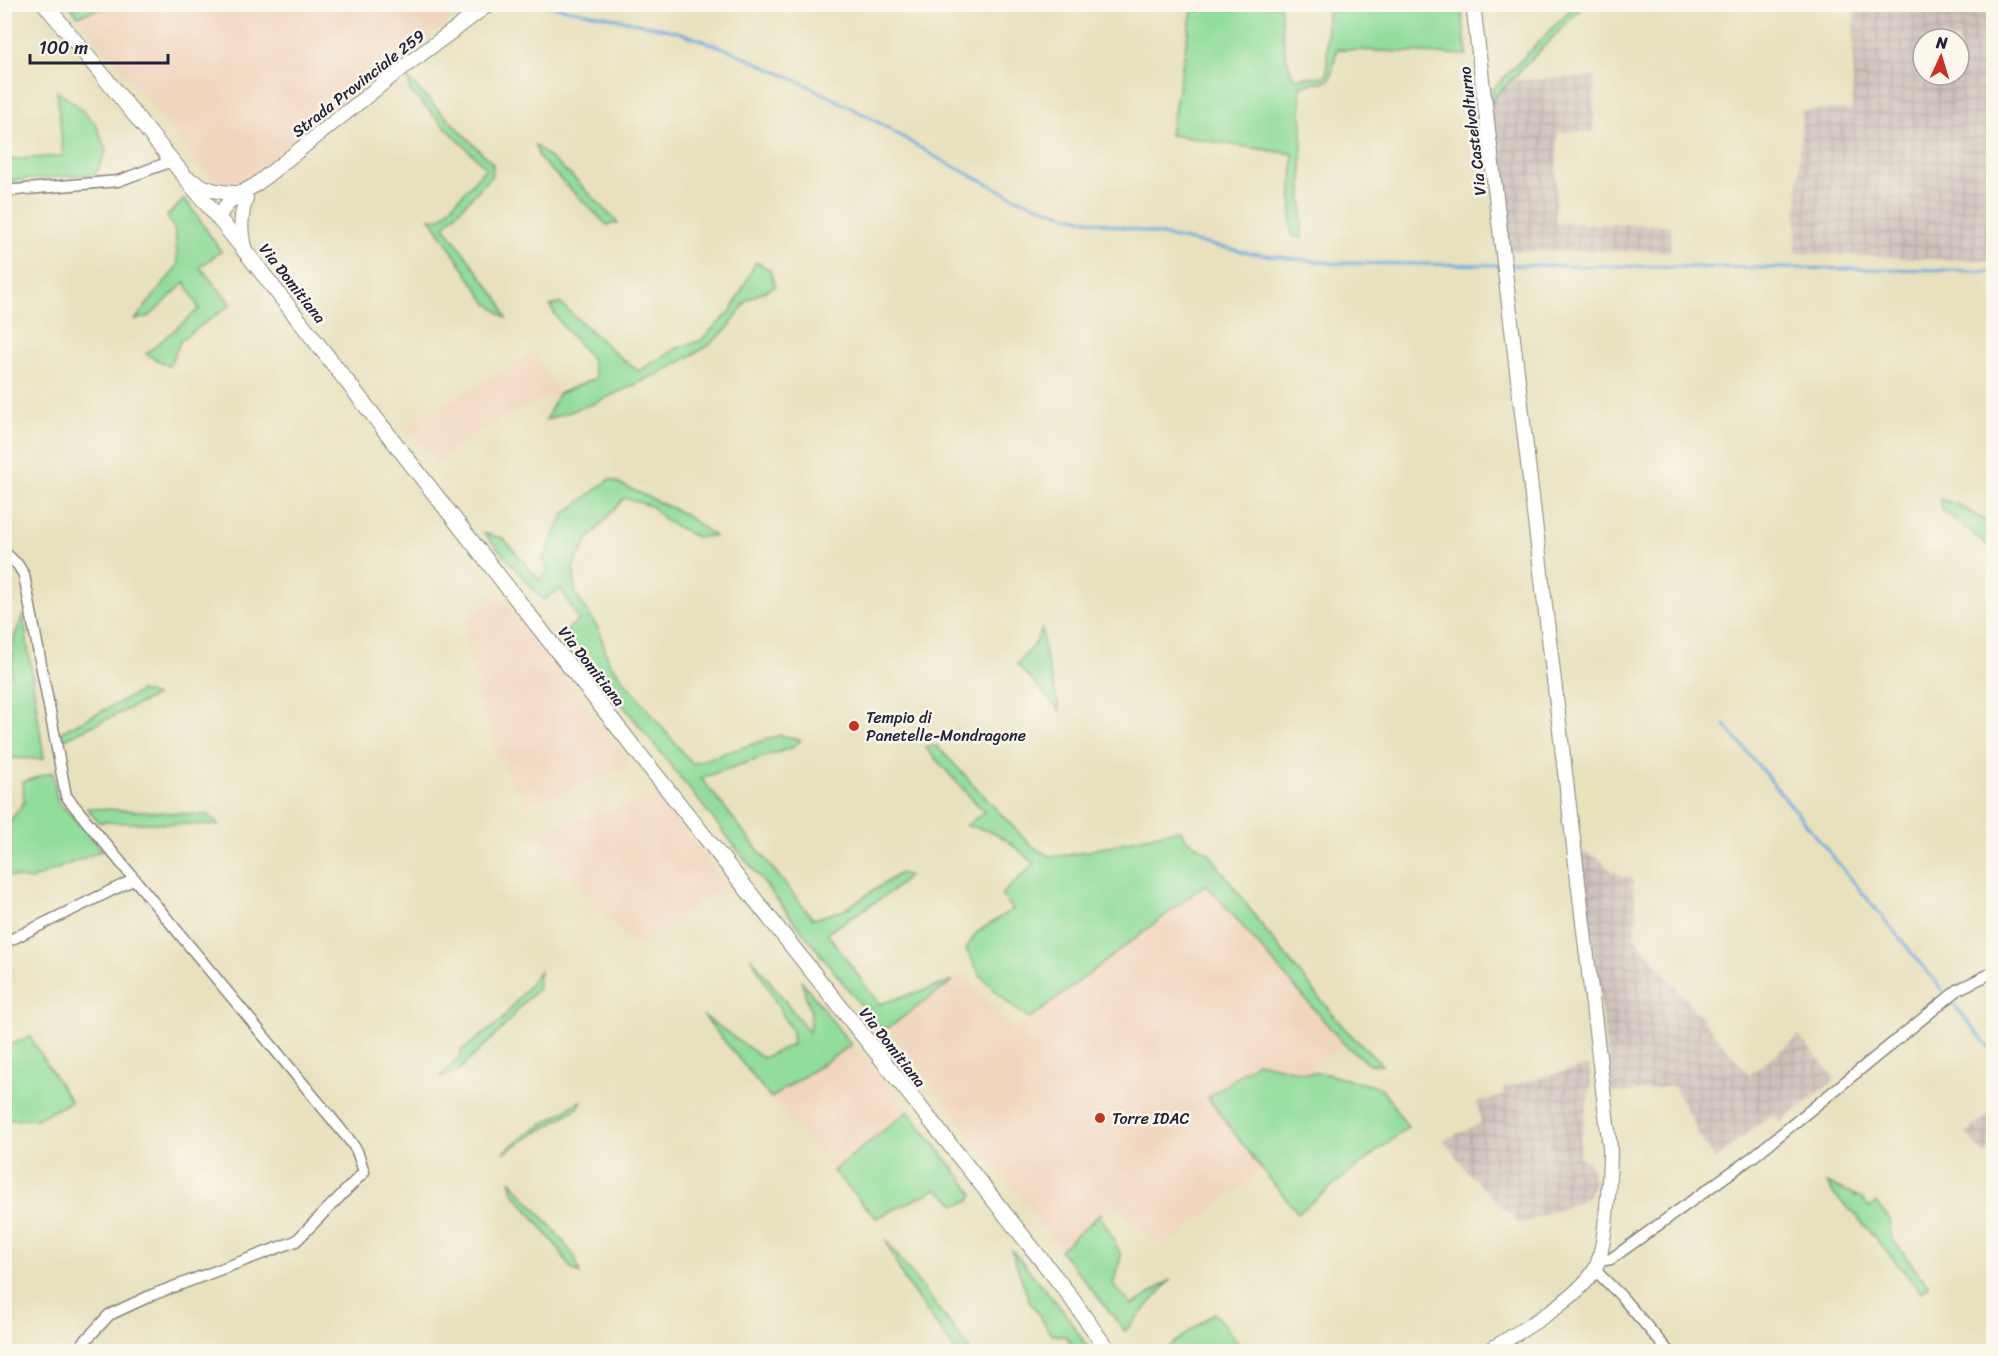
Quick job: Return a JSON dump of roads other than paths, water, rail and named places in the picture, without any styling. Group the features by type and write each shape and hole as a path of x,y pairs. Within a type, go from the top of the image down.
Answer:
{"main road":[{"name":"Via Domitiana","path":"48,7 245,251 551,643 1067,1292 1109,1352"}],"street":[{"name":"Via Castelvolturno","path":"1473,4 1610,1148 1610,1175 1597,1266"},
{"name":"Strada Provinciale 259","path":"218,218 224,205 241,196 401,69 487,7"},
{"path":"4,191 118,182 172,161"},
{"name":"Strada Provinciale 259","path":"185,177 211,191 241,196"},
{"path":"241,196 241,233 245,251"},
{"path":"4,552 18,565 24,575 66,796 351,1142 357,1151 364,1172 296,1241 152,1295 109,1315 75,1352"},
{"path":"4,943 135,879"},
{"path":"1487,1352 1566,1299 1597,1266 1611,1259 1754,1156 1959,988 1994,972"},
{"path":"1597,1266 1669,1352"}],"waterway":[{"path":"539,4 678,32 724,48 805,84 869,117 939,159 1016,198 1068,216 1250,253 1330,263 1500,265"},
{"path":"1509,265 1994,272"},
{"path":"1725,725 1943,991"},
{"path":"1953,1004 1994,1053"}],"place":[{"name":"Tempio di Panetelle-Mondragone","path":"854,726"},
{"name":"Torre IDAC","path":"1100,1118"}]}
